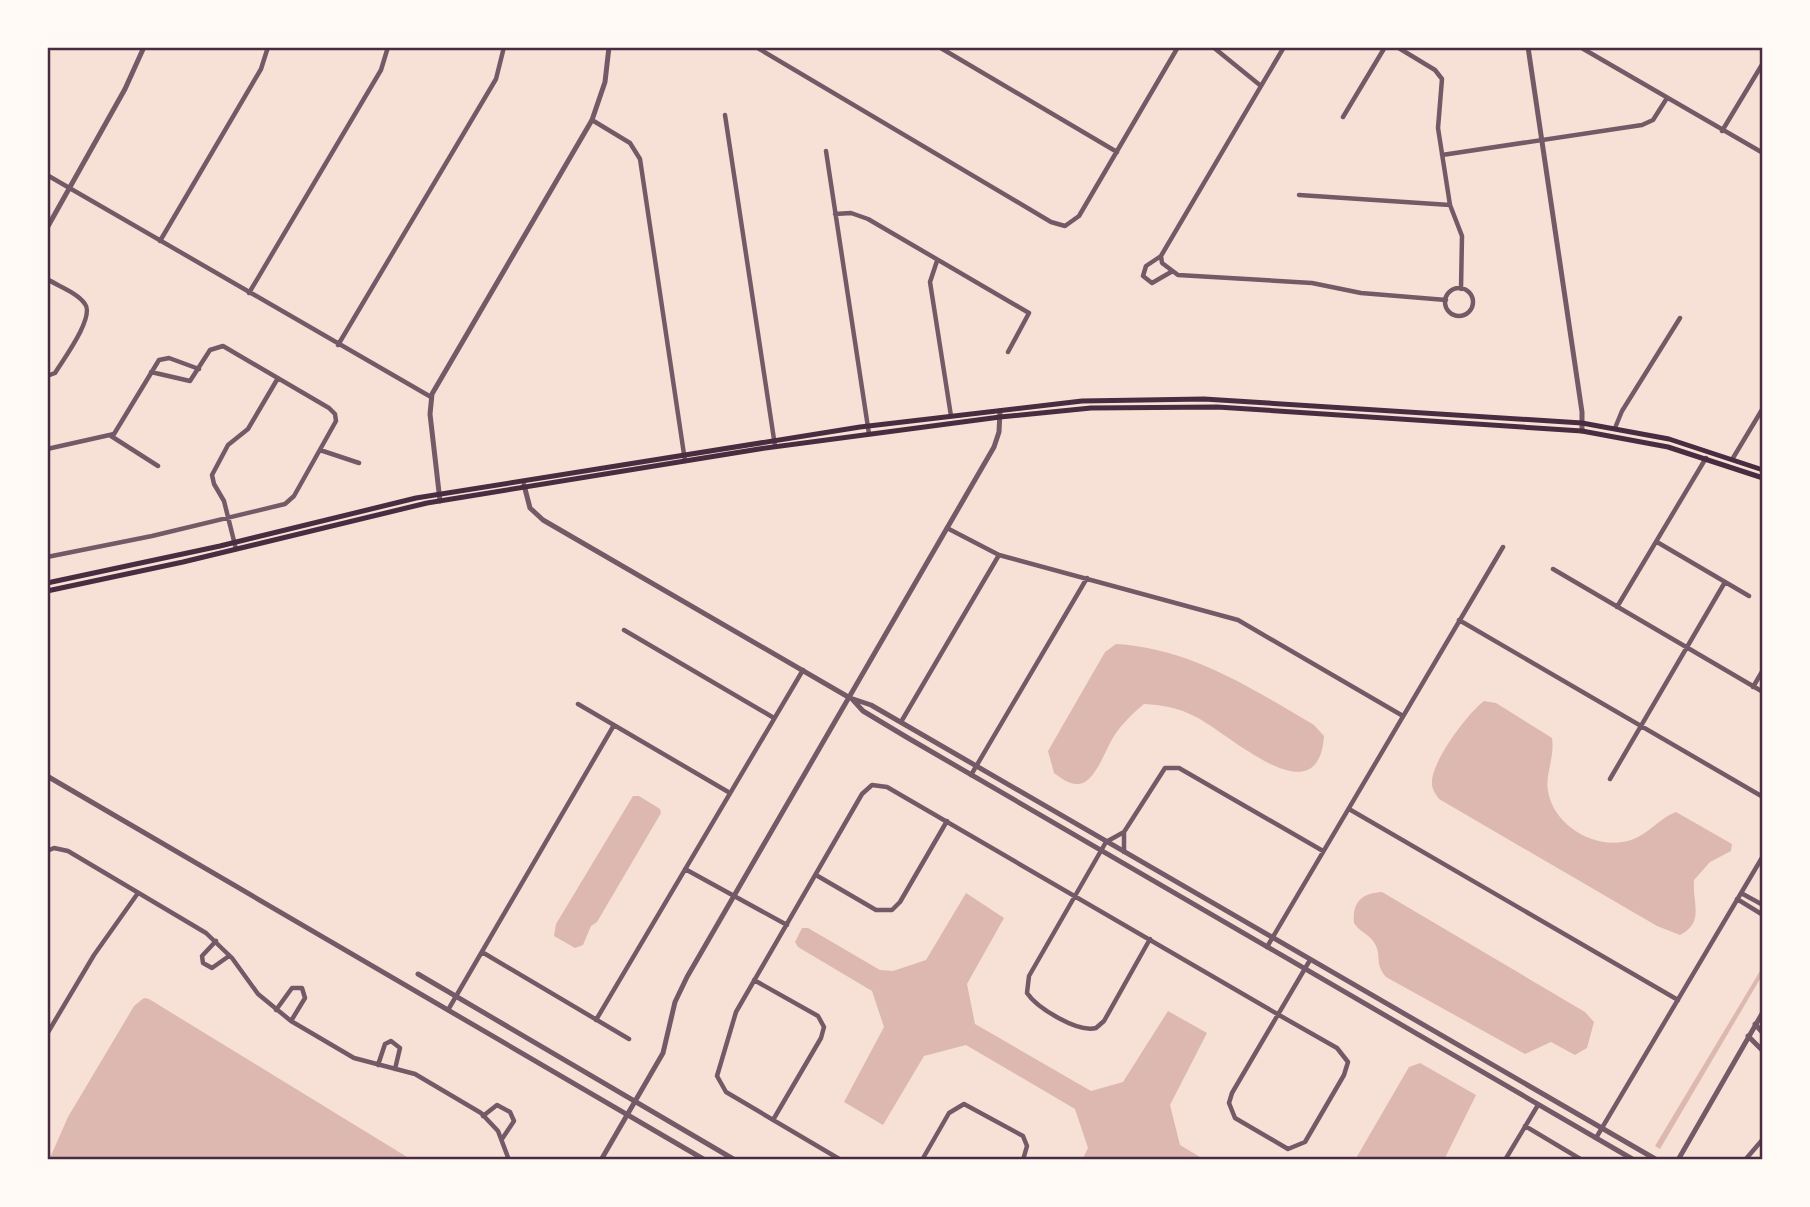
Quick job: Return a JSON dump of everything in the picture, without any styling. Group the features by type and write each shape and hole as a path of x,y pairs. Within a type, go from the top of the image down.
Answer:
{"main road":[{"path":"869,430 1082,401 1155,398 1245,401 1381,410 1581,431 1690,453 1763,478"},
{"path":"1155,398 1156,406"},
{"path":"1232,408 1245,401"},
{"path":"439,498 525,488 951,416 1156,406 1381,418 1583,423 1692,446 1763,470"},
{"path":"1328,407 1328,414"},
{"path":"1381,410 1381,418"},
{"path":"1690,453 1692,446"},
{"path":"47,591 523,480 685,459"},
{"path":"47,583 235,546"}],"street":[{"path":"47,228 125,89 144,47"},
{"path":"160,241 261,69 268,47"},
{"path":"249,293 381,70 388,47"},
{"path":"338,345 496,79 505,47"},
{"path":"439,498 431,397 592,120 605,82 609,47"},
{"path":"756,47 1051,222 1069,225 1079,216 1178,47"},
{"path":"939,47 1117,152"},
{"path":"1213,47 1261,86"},
{"path":"1284,47 1161,256 1146,266 1143,276 1152,283 1171,272 1312,283 1361,293 1446,300"},
{"path":"1343,117 1385,47"},
{"path":"1397,47 1439,74 1444,86 1437,121 1450,205 1462,236 1461,289"},
{"path":"1528,47 1583,423 1581,431"},
{"path":"1580,47 1722,132 1763,153"},
{"path":"1722,132 1763,63"},
{"path":"1442,155 1642,125 1653,120 1667,98"},
{"path":"725,115 775,444"},
{"path":"592,120 631,143 640,159 685,459"},
{"path":"826,150 869,430"},
{"path":"47,175 431,397"},
{"path":"1299,195 1450,205"},
{"path":"835,214 858,214 1029,313 1008,352"},
{"path":"1161,256 1171,272"},
{"path":"937,261 930,282 951,416"},
{"path":"47,279 84,302 88,310 86,321 55,373 47,376"},
{"path":"1461,289 1469,293 1473,301 1468,313 1459,316 1450,313 1446,300 1453,290 1461,289"},
{"path":"1615,428 1622,411 1680,318"},
{"path":"47,557 228,518 288,502 335,425 335,414 223,346 213,348 187,382 151,372"},
{"path":"47,449 111,436 120,428 158,361 164,358 199,369"},
{"path":"235,546 223,498 213,482 213,472 228,445 248,429 278,378"},
{"path":"1733,458 1763,408"},
{"path":"601,1160 665,1048 679,991 994,447 1000,414"},
{"path":"111,436 158,466"},
{"path":"320,450 359,463"},
{"path":"1617,607 1706,458"},
{"path":"523,480 530,508 538,517 850,698 901,722 1657,1160"},
{"path":"947,528 999,555 1242,622 1403,716"},
{"path":"1657,542 1749,596"},
{"path":"1267,947 1503,547"},
{"path":"901,722 999,555"},
{"path":"1553,569 1763,692"},
{"path":"971,775 1087,578"},
{"path":"1609,779 1725,582"},
{"path":"1459,620 1763,797"},
{"path":"624,630 774,718"},
{"path":"596,1020 803,670"},
{"path":"1753,687 1763,670"},
{"path":"850,698 863,711 971,775 1634,1160"},
{"path":"578,704 730,793"},
{"path":"448,1010 614,725"},
{"path":"1150,939 1104,1021 1093,1029 1076,1026 1035,1002 1027,993 1030,974 1106,842 1124,832 1165,768 1179,768 1323,852"},
{"path":"47,776 705,1160"},
{"path":"841,1160 726,1093 718,1079 733,1020 862,794 872,785 885,786 947,821 1279,1015 1340,1050 1346,1056 1348,1065 1306,1140 1296,1148 1281,1146 1231,1113 1229,1105 1232,1093 1279,1015 1310,960"},
{"path":"1349,809 1678,1000"},
{"path":"816,875 873,908 885,912 900,902 947,821"},
{"path":"1124,832 1124,852"},
{"path":"49,850 68,851 216,941 251,987 291,1021 354,1058 423,1078 483,1116 502,1139 509,1160"},
{"path":"1596,1138 1763,856"},
{"path":"685,869 787,925"},
{"path":"47,1034 94,955 138,893"},
{"path":"1741,893 1763,905"},
{"path":"1737,900 1763,915"},
{"path":"216,941 202,956 203,963 212,968 229,956"},
{"path":"482,953 629,1039"},
{"path":"418,974 735,1160"},
{"path":"754,980 818,1017 824,1027 821,1038 773,1120"},
{"path":"276,1010 292,988 302,988 305,999 291,1021"},
{"path":"1678,1160 1763,1012"},
{"path":"1755,1024 1763,1032"},
{"path":"1748,1036 1763,1052"},
{"path":"378,1065 384,1044 391,1041 400,1048 395,1069"},
{"path":"922,1160 949,1113 962,1104 971,1106 1017,1132 1026,1141 1023,1160"},
{"path":"483,1116 497,1105 506,1107 513,1115 512,1125 502,1139"},
{"path":"1506,1160 1538,1105"},
{"path":"1525,1126 1582,1160"},
{"path":"1745,1160 1763,1139"}],"shaded area":[{"path":"1116,644 1170,653 1220,672 1268,698 1314,725 1324,736 1318,760 1306,770 1290,771 1270,764 1190,714 1144,704 1117,732 1090,778 1079,784 1065,781 1054,773 1048,751 1105,652"},
{"path":"1484,701 1496,703 1552,738 1548,791 1559,815 1579,833 1591,839 1618,843 1643,834 1676,812 1732,844 1731,851 1710,862 1694,880 1696,911 1688,930 1680,935 1657,926 1439,799 1432,784 1437,764 1460,727"},
{"path":"633,796 639,796 660,809 661,813 597,922 591,926 583,945 575,948 554,936 556,924"},
{"path":"1382,892 1585,1012 1594,1022 1587,1048 1575,1055 1551,1042 1525,1054 1386,977 1380,968 1373,941 1354,923 1355,909 1360,900 1369,894"},
{"path":"966,893 1004,918 967,984 975,1024 1091,1091 1123,1082 1168,1011 1207,1033 1170,1105 1180,1145 1205,1160 1082,1160 1088,1148 1075,1109 966,1045 924,1056 883,1125 844,1102 884,1027 872,991 798,947 795,942 802,928 808,928 880,970 893,971 926,960"},
{"path":"1763,966 1763,974 1660,1149 1655,1146"},
{"path":"144,998 412,1160 49,1160 68,1117 134,1006"},
{"path":"1420,1063 1476,1095 1444,1160 1355,1160 1409,1067"}]}
